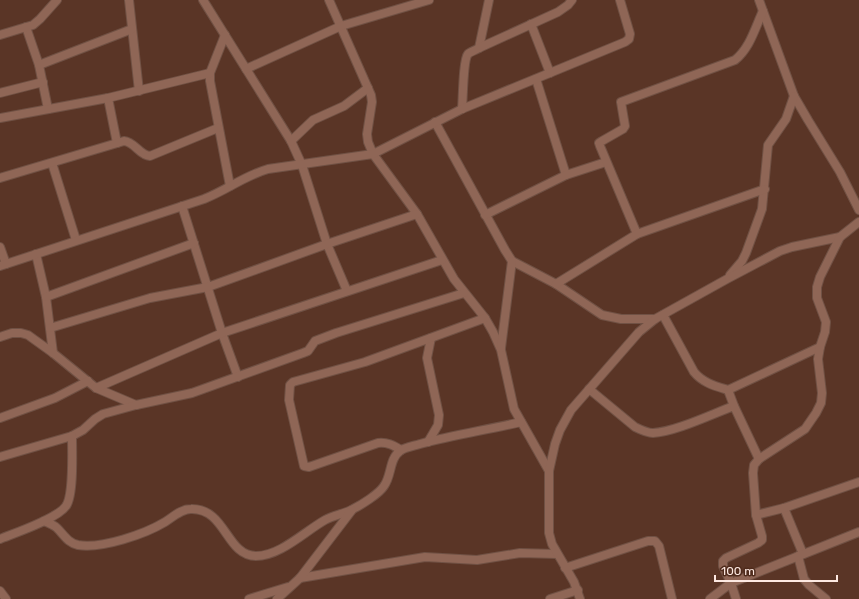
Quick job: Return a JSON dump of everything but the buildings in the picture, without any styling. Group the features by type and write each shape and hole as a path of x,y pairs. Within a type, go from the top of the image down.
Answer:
{"street":[{"path":"0,35 33,25 40,20 57,0"},
{"path":"129,0 139,91"},
{"path":"203,0 291,141 302,165 327,244 347,291"},
{"path":"329,0 368,88 372,102 367,134 368,142 373,154 417,214 454,279 485,318 493,332 501,350 514,410 549,471"},
{"path":"246,69 340,26 429,0"},
{"path":"479,48 489,0"},
{"path":"462,109 466,59 468,54 558,12 572,0"},
{"path":"0,247 3,265 217,194 254,173 268,169 373,154 462,109 625,42 629,39 630,34 620,0"},
{"path":"759,0 794,96 840,172 859,210"},
{"path":"637,234 606,162 600,143 625,126 621,102 735,60 746,48 763,11"},
{"path":"531,24 550,73"},
{"path":"26,27 39,65 48,109"},
{"path":"39,65 132,29"},
{"path":"225,35 210,73 210,89 230,186"},
{"path":"0,118 108,98 210,73"},
{"path":"536,78 566,176"},
{"path":"0,93 43,82"},
{"path":"291,141 313,120 344,106 368,88"},
{"path":"727,279 742,261 746,253 762,209 768,145 786,119 794,96"},
{"path":"108,98 117,143"},
{"path":"435,122 504,250 512,261 556,284 602,315 621,319 655,319"},
{"path":"0,178 124,141 130,142 145,155 150,156 218,128"},
{"path":"485,215 566,176 606,162"},
{"path":"52,163 76,240"},
{"path":"556,284 637,234 765,189"},
{"path":"182,206 222,333 238,377"},
{"path":"50,328 150,298 208,287 327,244 417,214"},
{"path":"736,599 731,583 723,566 723,561 726,558 758,544 762,540 756,514 753,473 754,465 759,459 805,429 821,403 822,393 818,358 826,322 817,298 817,287 820,277 840,237 859,222"},
{"path":"580,599 578,590 557,554 549,533 549,471 555,444 560,430 572,410 639,332 655,319 780,251 840,237"},
{"path":"46,297 194,243"},
{"path":"36,254 46,297 53,353"},
{"path":"96,388 222,333 442,260"},
{"path":"501,350 512,261"},
{"path":"0,457 72,436 83,430 99,416 136,405 192,393 308,351 315,341 336,333 464,293"},
{"path":"663,314 698,377 706,383 728,390 820,347"},
{"path":"401,450 392,444 385,442 378,443 309,467 304,466 289,400 290,385 293,382 365,362 485,318"},
{"path":"0,337 12,333 28,334 96,388 136,405"},
{"path":"428,442 438,425 438,416 428,358 430,338"},
{"path":"0,418 55,398 88,381"},
{"path":"589,389 635,427 653,433 673,429 734,406"},
{"path":"728,390 759,459"},
{"path":"44,522 56,527 65,538 73,543 79,545 104,544 129,538 151,530 181,511 191,509 204,510 215,518 233,543 244,553 254,556 266,555 276,551 325,520 352,510 375,494 384,486 392,463 396,455 401,450 428,442 521,422"},
{"path":"0,540 44,522 66,507 69,498 72,436"},
{"path":"756,514 784,508 859,482"},
{"path":"784,508 801,555 804,579 824,598"},
{"path":"276,599 300,578 352,510"},
{"path":"710,599 731,583 859,532"},
{"path":"565,568 648,541 655,541 659,546 672,599"},
{"path":"300,578 425,557 477,560 520,553 557,554"},
{"path":"249,599 291,586"},
{"path":"550,599 578,590"},
{"path":"0,591 6,599"}]}
